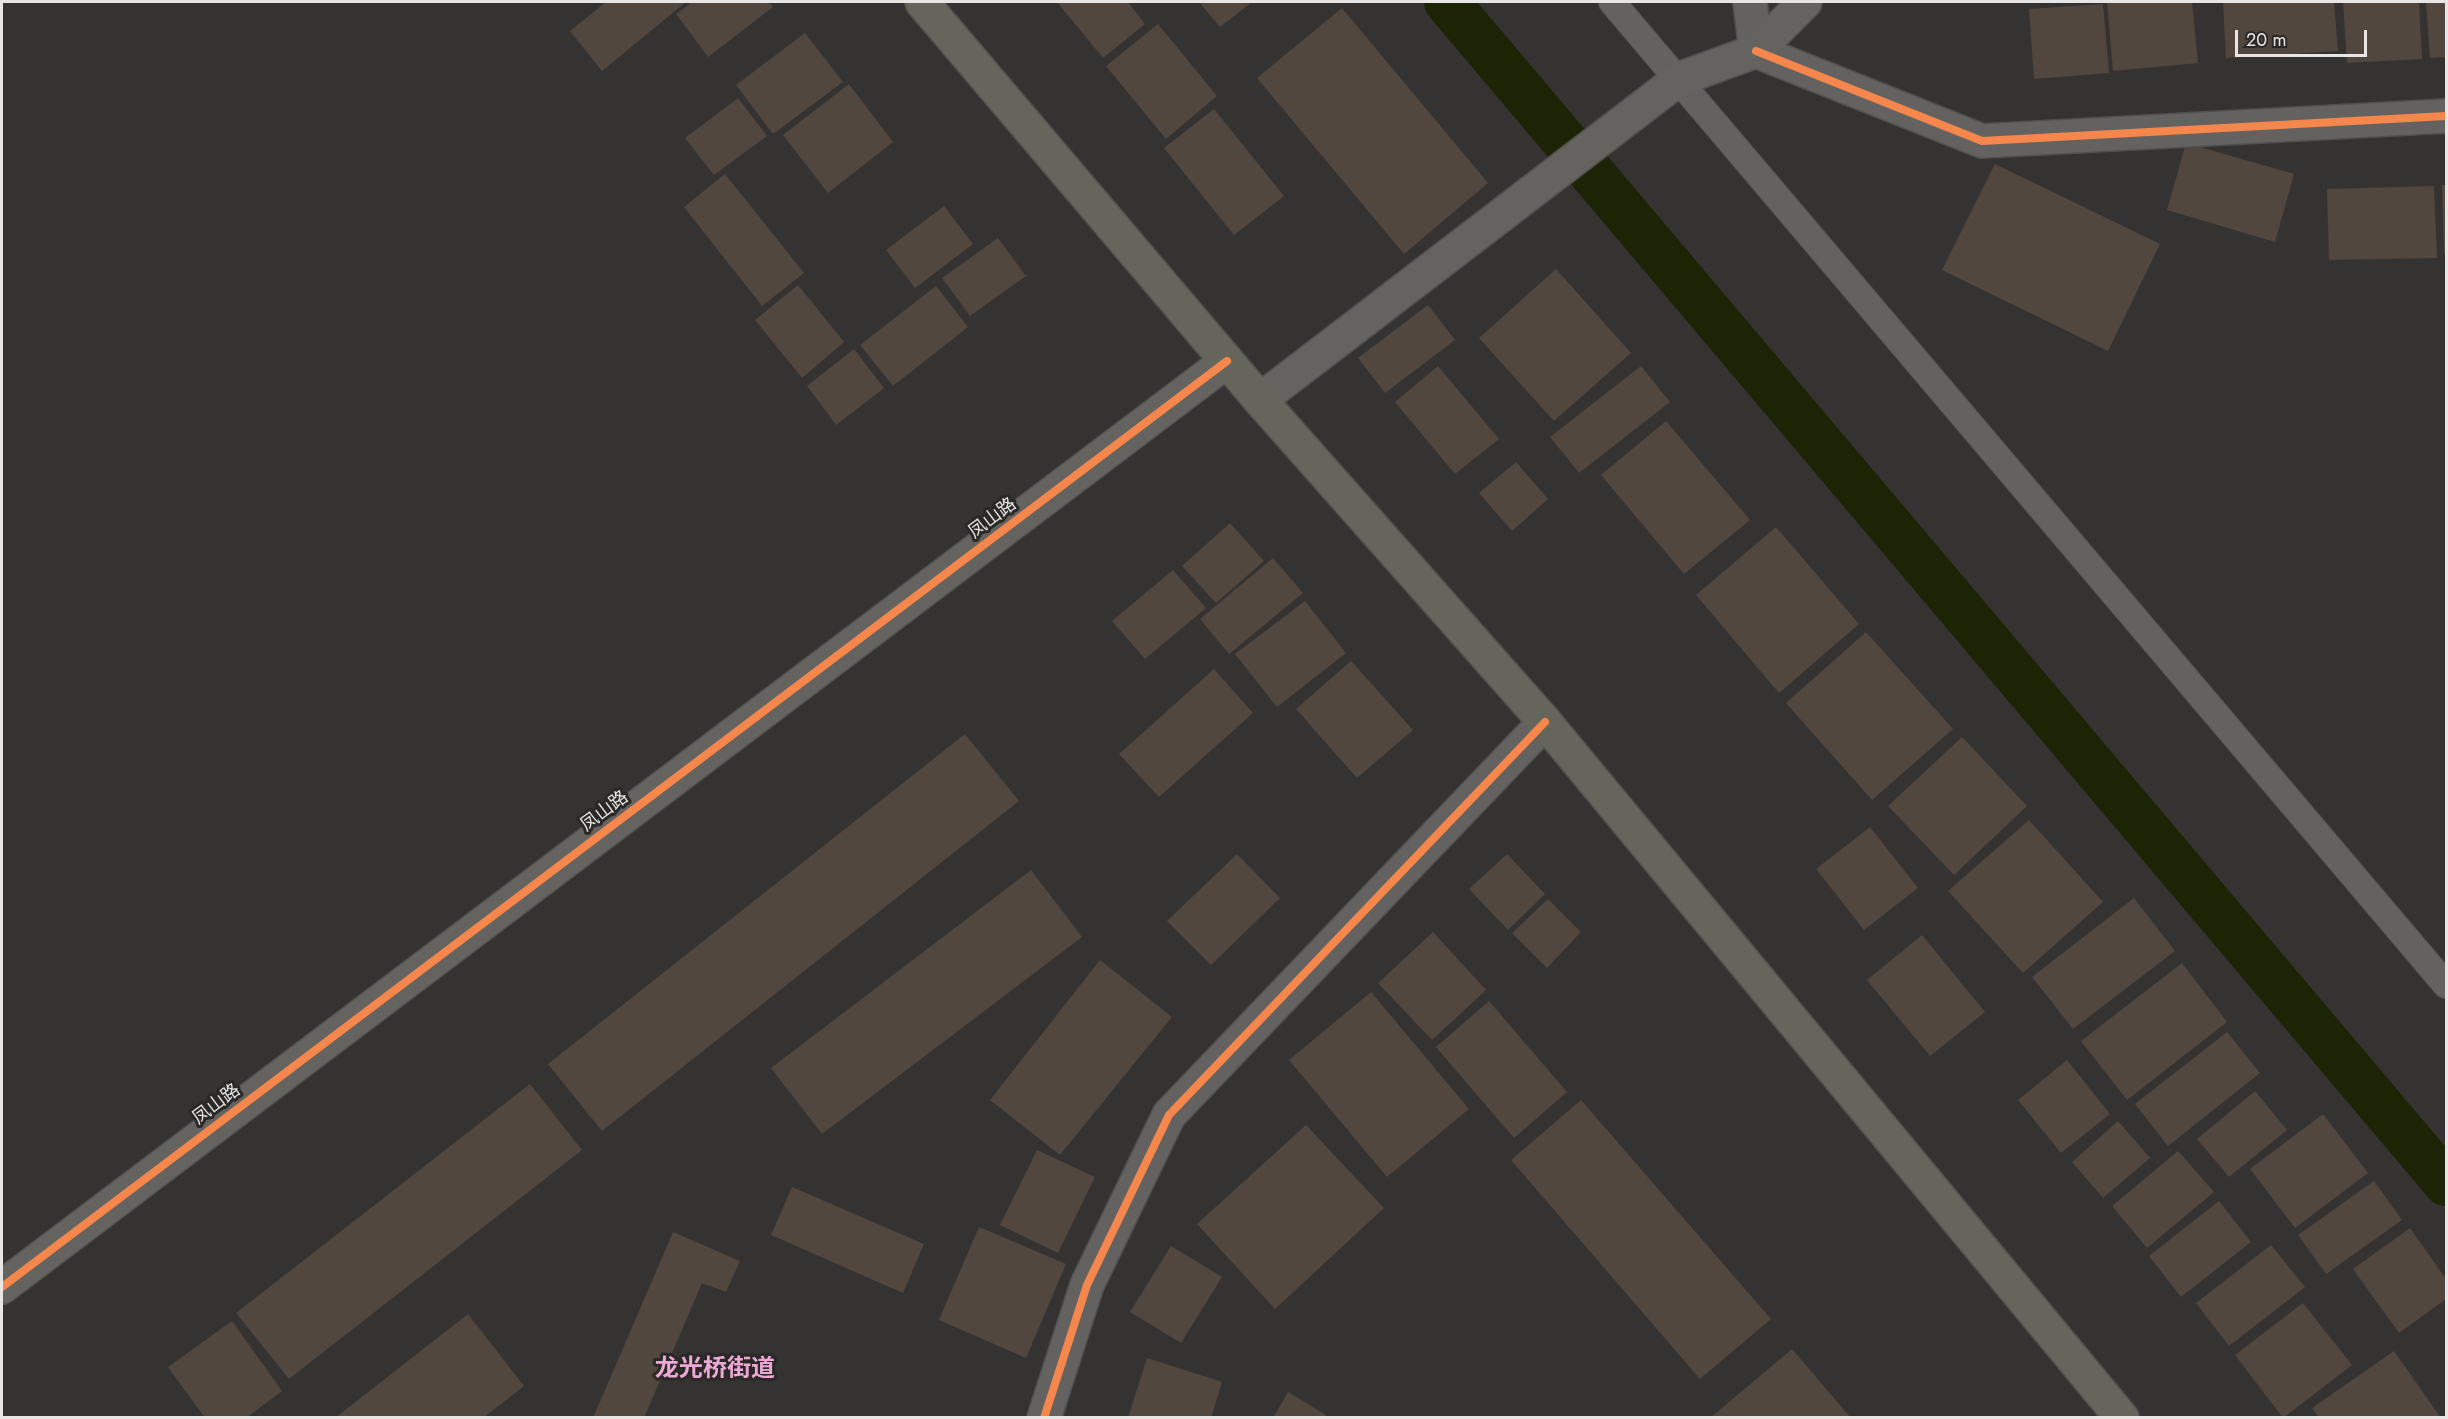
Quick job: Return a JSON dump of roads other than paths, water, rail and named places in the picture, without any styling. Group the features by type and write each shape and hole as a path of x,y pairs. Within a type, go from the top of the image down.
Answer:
{"main road":[{"path":"922,2 1260,400 1545,722 2122,1418"}],"street":[{"path":"1750,2 1756,51"},
{"path":"1260,400 1679,79 1756,51 1805,2"},
{"path":"1756,51 1982,141 2446,116"},
{"name":"凤山路","path":"2,1287 1227,361"},
{"path":"1044,1418 1087,1285 1169,1115 1545,722"}],"lane":[{"path":"1612,2 2446,985"}],"waterway":[{"path":"1447,2 2446,1183"}],"district":[{"name":"龙光桥街道","path":"715,1370"}]}
